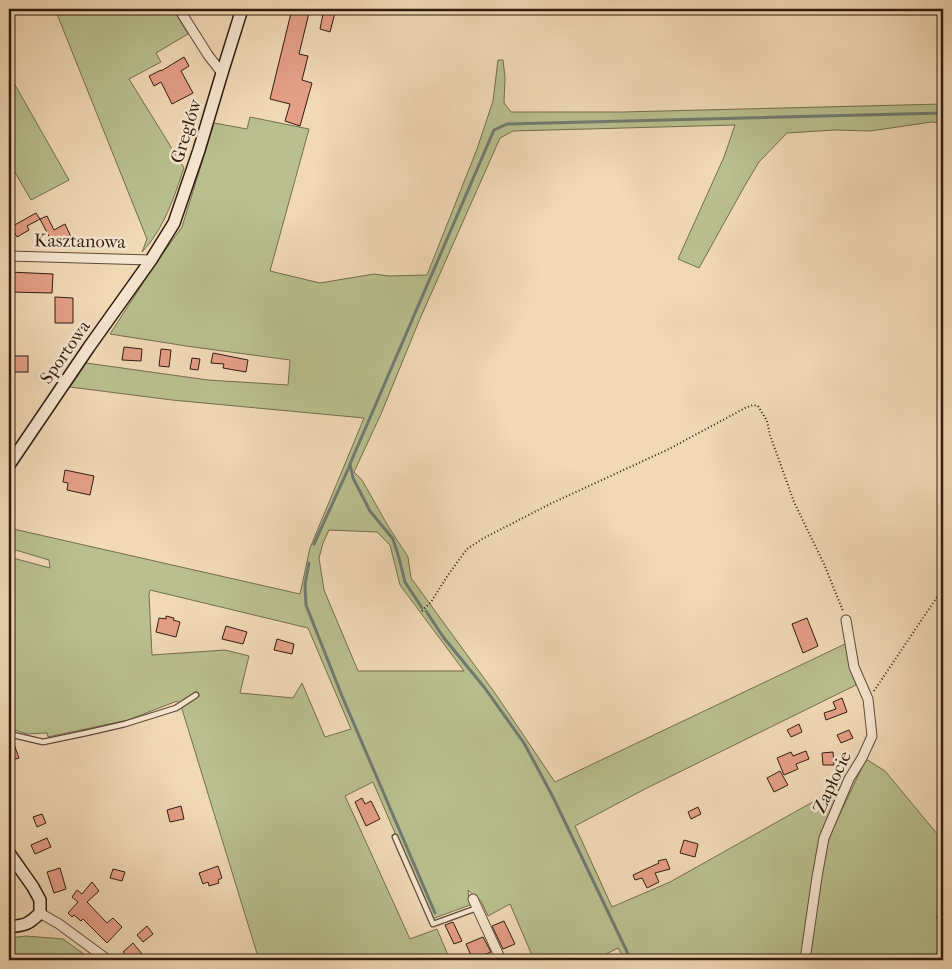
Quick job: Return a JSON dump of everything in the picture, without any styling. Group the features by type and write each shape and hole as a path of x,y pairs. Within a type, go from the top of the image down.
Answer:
{"street":[{"path":"179,9 208,55 222,72"},
{"name":"Greglów","path":"152,260 174,223 199,150 242,9"},
{"name":"Kasztanowa","path":"9,256 152,260"},
{"name":"Sportowa","path":"9,465 89,346 152,260"},
{"name":"Zapłocie","path":"805,960 824,838 849,779 862,758 872,736 868,699 854,667 846,620"},
{"path":"9,853 40,900 40,913 31,922 9,927"},
{"path":"475,904 501,960"},
{"path":"40,913 59,924 108,960"}],"lane":[{"path":"9,734 43,742 86,734 176,708 196,696"},
{"path":"395,837 433,924 475,904"}],"path":[{"path":"422,611 431,602 467,549 482,539 550,504 670,449 753,405 758,406 767,421 770,435 794,502 824,564 846,620"},
{"path":"868,699 943,588"}],"green space":[{"path":"55,9 173,9 188,34 156,53 161,62 129,79 184,168 162,223 142,252 147,239"},
{"path":"498,60 503,60 505,77 504,103 511,112 623,112 943,104 943,123 932,122 870,131 835,130 787,133 759,162 699,268 678,259 724,157 735,125 513,131 500,138 419,321 381,414 354,472 362,480 408,557 411,578 497,696 555,782 845,644 856,685 645,789 575,826 612,907 670,882 843,785 819,846 801,960 625,960 618,948 594,960 534,960 510,904 488,916 481,901 468,890 470,905 432,919 373,782 345,796 410,939 437,929 450,960 259,960 182,709 177,701 128,720 48,737 47,733 27,734 9,728 9,712 12,712 9,646 9,557 50,568 49,560 9,548 9,528 300,594 310,548 364,418 172,400 70,387 86,363 208,380 288,385 290,360 110,334 182,227 214,123 247,129 250,117 309,129 270,271 320,283 374,274 389,276 427,275 477,149 493,101","holes":["329,530 377,532 390,545 400,585 464,671 358,671 324,590 319,558","150,590 308,628 351,729 325,737 302,683 293,698 240,693 249,656 225,650 152,655"]},
{"path":"10,76 69,180 31,200 9,162"},
{"path":"866,759 885,771 943,841 943,911 936,917 943,927 943,956 940,952 926,960 810,960 819,885 828,839"},
{"path":"26,936 63,939 92,960 9,960 9,938"}],"building":[{"path":"292,9 310,9 299,54 308,56 302,80 312,83 300,126 285,121 290,104 270,99"},
{"path":"324,9 336,9 330,32 320,29"},
{"path":"184,57 189,66 181,71 193,93 172,104 161,82 154,86 149,76"},
{"path":"36,213 40,219 27,226 29,230 17,237 11,227"},
{"path":"47,216 54,230 65,224 72,239 55,248 40,219"},
{"path":"9,272 53,274 52,293 9,292"},
{"path":"55,297 73,298 73,323 55,323"},
{"path":"124,347 142,349 141,361 122,360"},
{"path":"161,349 171,350 169,367 159,366"},
{"path":"213,353 248,360 246,372 223,368 224,364 211,363"},
{"path":"9,356 28,356 28,372 9,372"},
{"path":"192,358 200,359 198,370 190,369"},
{"path":"65,470 94,476 90,495 67,490 68,483 63,482"},
{"path":"166,616 180,622 176,637 156,632 159,618 166,619"},
{"path":"807,618 818,646 803,653 792,624"},
{"path":"226,626 247,632 243,644 222,639"},
{"path":"277,639 294,644 292,654 274,650"},
{"path":"842,698 847,712 826,720 824,713 836,709 833,702"},
{"path":"799,724 802,732 791,737 787,730"},
{"path":"849,730 853,738 841,743 837,735"},
{"path":"9,738 12,739 19,758 9,761"},
{"path":"806,751 809,759 796,764 798,769 784,775 777,758 791,752 793,756"},
{"path":"833,752 834,765 823,765 822,753"},
{"path":"780,771 788,785 774,792 767,778"},
{"path":"362,798 365,804 371,801 380,819 366,826 355,802"},
{"path":"181,806 184,819 170,822 167,810"},
{"path":"698,807 701,814 691,819 688,812"},
{"path":"42,814 46,823 37,827 33,817"},
{"path":"47,838 51,847 35,854 31,845"},
{"path":"684,840 698,844 695,857 680,853"},
{"path":"666,859 670,869 655,873 659,882 647,888 642,878 635,880 633,875 659,863 658,861"},
{"path":"218,866 222,878 218,880 219,883 209,886 208,882 203,884 199,873"},
{"path":"60,868 66,889 54,893 47,872"},
{"path":"113,869 125,872 122,881 110,878"},
{"path":"92,882 99,891 87,902 107,923 113,918 122,927 107,943 83,919 81,921 68,913 78,902 72,897 77,890 82,894"},
{"path":"504,921 515,944 503,949 492,926"},
{"path":"453,922 462,941 454,944 445,925"},
{"path":"147,926 153,934 143,942 137,935"},
{"path":"483,937 491,952 473,960 466,944"},
{"path":"133,943 142,954 135,960 130,960 123,952"}],"waterway":[{"path":"422,608 405,582 393,539 370,511 353,478 350,464 494,130 507,124 943,113"},
{"path":"314,544 350,465"},
{"path":"309,563 305,584 306,605 342,696 435,913"},
{"path":"426,611 444,638 484,687 524,743 553,797 631,960"}]}
